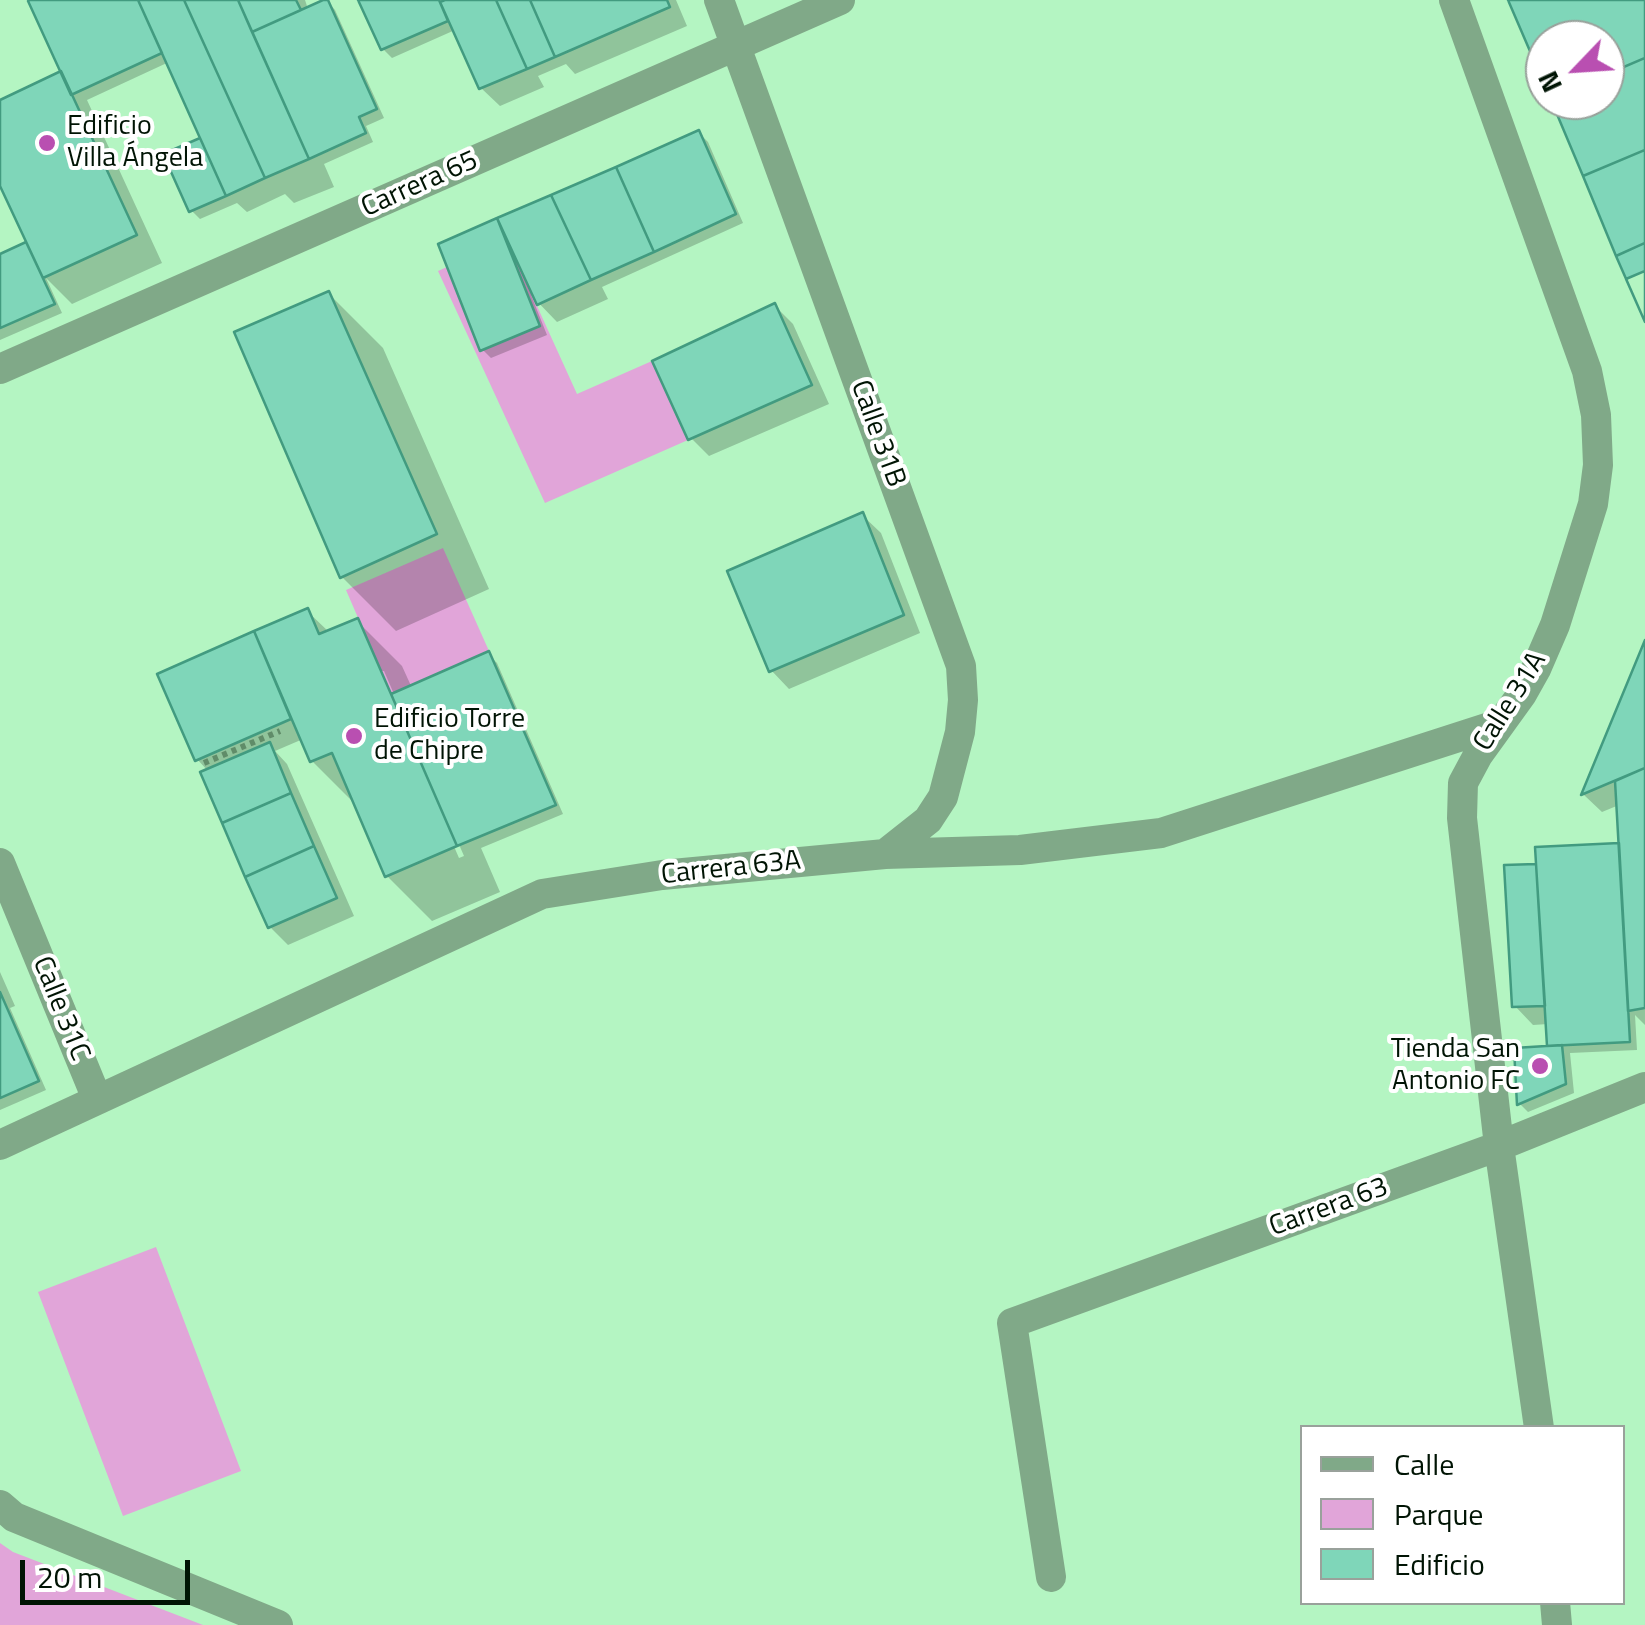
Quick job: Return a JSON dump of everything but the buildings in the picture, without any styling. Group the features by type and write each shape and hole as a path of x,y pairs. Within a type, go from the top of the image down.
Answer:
{"street":[{"name":"Calle 31B","path":"718,0 961,666 960,732 943,797 928,820 885,854"},
{"name":"Carrera 65","path":"0,369 840,0"},
{"name":"Calle 31A","path":"1454,0 1587,371 1596,415 1598,464 1592,504 1568,587 1536,669 1463,784 1462,818 1498,1146 1539,1425"},
{"name":"Carrera 63A","path":"0,1145 542,894 662,875 885,854 1020,850 1161,834 1499,724"},
{"name":"Calle 31C","path":"0,864 97,1099"},
{"name":"Carrera 63","path":"1051,1578 1012,1323 1498,1146 1645,1087"},
{"path":"0,1505 14,1517 278,1625"}],"path":[{"path":"204,763 280,731"}],"green space":[{"path":"497,218 577,394 652,361 688,440 545,503 438,271 447,267 480,350"},
{"path":"443,548 489,651 391,694 346,590"},
{"path":"156,1247 241,1471 123,1516 38,1292"},
{"path":"0,1543 13,1552 203,1625 0,1625"}],"place":[{"name":"Edificio Villa Ángela","path":"47,143"},
{"name":"Edificio Torre de Chipre","path":"354,736"},
{"name":"Tienda San Antonio FC","path":"1540,1066"}]}
